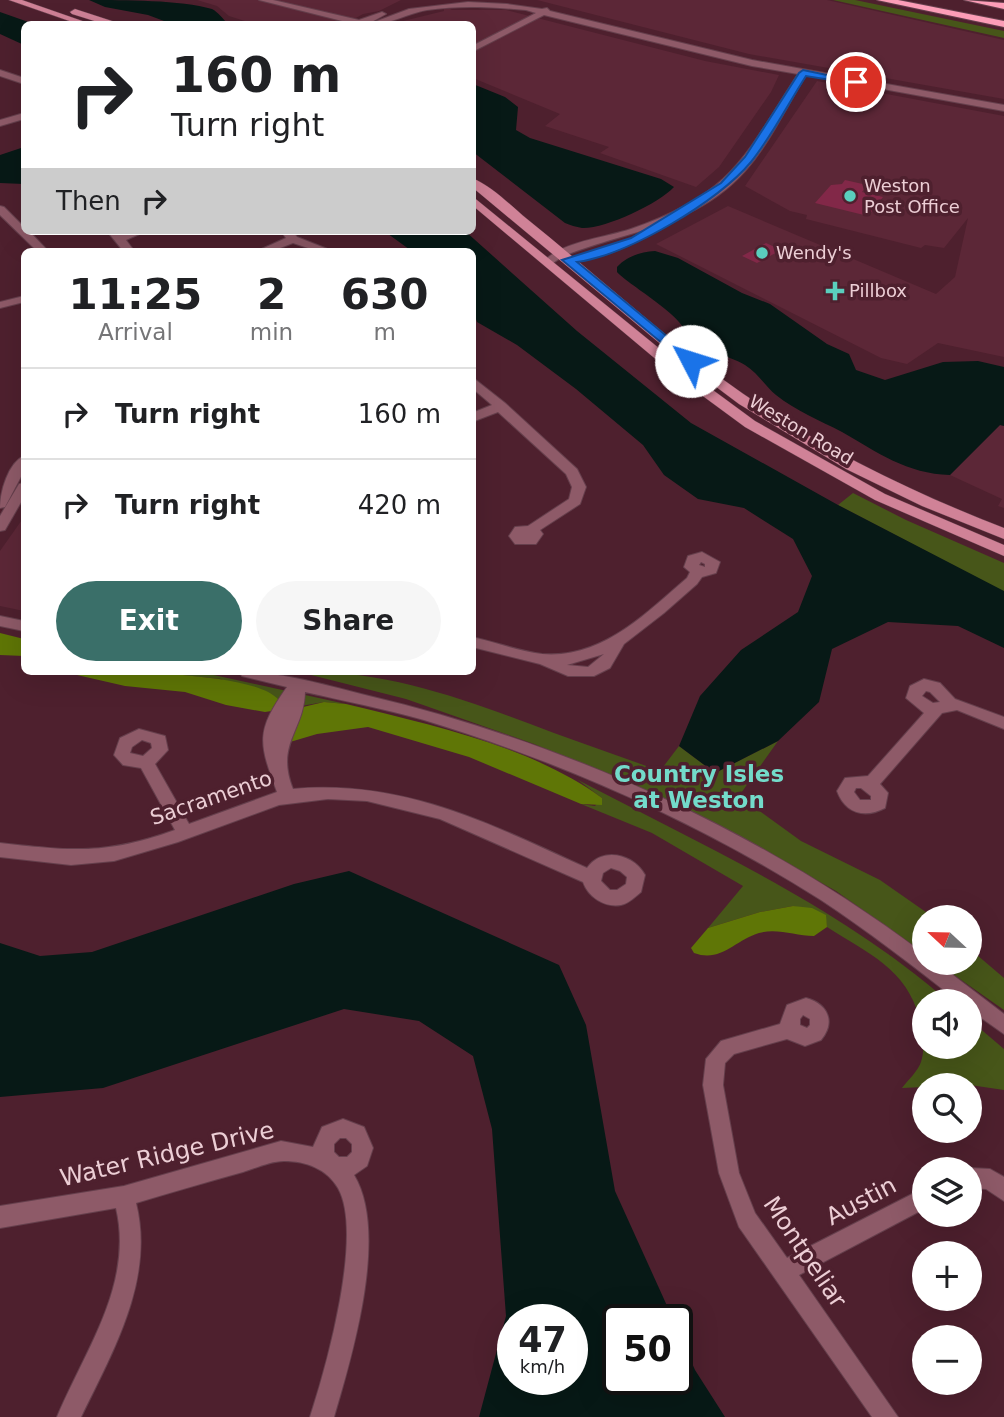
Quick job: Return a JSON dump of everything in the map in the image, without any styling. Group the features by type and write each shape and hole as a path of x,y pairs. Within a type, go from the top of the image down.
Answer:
{"highway":[{"path":"882,0 1004,24"},
{"path":"926,0 1004,15"},
{"path":"970,0 1004,6"}],"main road":[{"path":"13,0 77,21"},
{"path":"40,0 103,21"},
{"name":"Weston Road","path":"476,184 711,377 778,423 875,477 1004,534"},
{"name":"Weston Road","path":"476,202 682,374 760,430 880,497 1004,551"}],"street":[{"path":"263,0 349,21"},
{"path":"368,21 396,9 464,0"},
{"path":"495,0 547,10 712,54 803,73 1004,108"},
{"path":"382,21 443,2 547,10"},
{"path":"476,48 547,10"},
{"path":"0,73 21,80"},
{"path":"548,262 564,257 583,258 635,240 711,195 741,170 803,73"},
{"path":"0,123 21,117"},
{"path":"0,209 21,230"},
{"path":"0,220 26,248"},
{"path":"27,235 40,248"},
{"path":"267,248 290,235 321,248"},
{"path":"0,305 21,300"},
{"path":"477,385 572,472 579,487 575,501 531,530"},
{"path":"476,416 502,406"},
{"path":"0,504 21,466"},
{"path":"0,527 21,492"},
{"path":"476,643 541,659 568,671 593,672 609,662 617,643 692,581 698,572"},
{"path":"0,621 21,625"},
{"path":"287,796 279,773 280,746 297,705 302,676 559,761 712,830 825,894 879,930 1004,1025"},
{"path":"933,711 914,698 915,690 920,686 936,687 950,703"},
{"path":"871,783 933,711 950,703 967,706 1004,723"},
{"path":"146,762 185,832"},
{"name":"Sacramento","path":"0,850 70,858 95,857 118,853 185,832 287,796 341,793 423,807 488,831 592,878"},
{"name":"Montpeliar","path":"792,1028 722,1050 716,1059 712,1075 729,1173 747,1220 886,1417"},
{"name":"Water Ridge Drive","path":"0,1217 124,1196 281,1150 301,1152 334,1166 350,1189 359,1248 339,1366 322,1417"},
{"path":"982,1179 990,1179 1004,1191"},
{"path":"69,1417 121,1306 128,1273 131,1231 124,1196"},
{"name":"Austin","path":"785,1271 912,1204"}],"shaded area":[{"path":"89,0 152,1 199,6 214,10 225,21 164,21 148,15 105,7"},
{"path":"197,0 401,0 350,21 245,21 229,16 217,6"},
{"path":"537,0 827,0 1004,40 1004,99 749,54"},
{"path":"444,6 452,10 506,10 705,61 779,75 771,92 719,167 696,187 600,153 609,147 545,126 560,114 476,79 476,21 403,21 444,11"},
{"path":"0,12 26,21 21,21 21,44 0,34"},
{"path":"817,81 1004,116 1004,357 938,343 907,364 881,358 656,244 728,206 936,294 955,277 968,218 944,248 925,245 921,248 806,219 807,215 790,211 745,186"},
{"path":"476,85 505,97 518,107 516,130 530,138 661,179 674,187 644,208 617,220 582,228 565,223 476,154"},
{"path":"21,148 21,184 0,183 0,155"},
{"path":"390,235 469,235 577,331 691,423 838,505 1004,591 1004,648 958,626 888,622 832,649 819,702 778,741 715,773 679,746 700,696 741,650 798,612 812,576 793,539 744,508 698,499 664,475 643,445 576,389 517,345 477,322 476,248 407,248"},
{"path":"655,251 678,258 742,293 770,304 827,344 849,354 856,370 885,380 943,362 978,361 1004,367 1004,426 1000,425 950,475 920,471 893,461 792,406 776,395 745,365 687,339 685,331 670,313 617,272 617,267 630,257"},
{"path":"1000,425 1004,426 1004,508 998,506 1002,499 950,475"},
{"path":"21,521 21,610 0,606 0,551"},
{"path":"349,871 559,965 586,1025 615,1191 666,1304 602,1304 602,1395 693,1395 693,1366 725,1417 479,1417 497,1350 497,1395 588,1395 588,1304 505,1304 492,1129 473,1056 419,1021 344,1009 103,1088 0,1097 0,943 40,956 92,952 294,884"}],"green space":[{"path":"833,0 855,0 1004,31 1004,38"},
{"path":"853,493 906,520 1004,563 1004,592 838,505"},
{"path":"0,633 21,638 21,656 0,655"},
{"path":"77,675 177,675 239,683 263,690 278,699 278,710 265,712 226,705 185,692 125,686"},
{"path":"180,675 214,675 346,704 324,702 278,710 221,679"},
{"path":"311,675 373,677 434,691 660,771 679,746 715,773 778,741 739,796 801,841 880,880 916,905 912,905 912,945 836,891 724,828 633,785 534,744 406,699"},
{"path":"324,702 346,704 412,720 512,751 574,780 602,798 602,805 581,804 469,757 368,727 317,734 280,745 303,707"},
{"path":"578,780 722,854 816,907 862,936 933,989 912,989 912,999 898,977 886,966 827,927 825,915 793,906 760,912 708,928 743,886 652,833 581,804 595,806 602,798"},
{"path":"793,906 812,908 826,915 827,927 814,936 773,931 759,933 712,955 694,953 691,948 708,928 760,912"},
{"path":"982,959 1004,978 1004,1010 982,995 982,989 974,989 954,975 982,975"},
{"path":"982,1030 1004,1049 1004,1090 982,1087 982,1073 914,1073 921,1059 982,1059"},
{"path":"912,1076 912,1088 902,1088"}],"building":[{"name":"Weston Post Office","path":"845,180 867,185 862,192 883,197 868,216 815,203 831,185 842,184"},
{"name":"Wendy's","path":"766,243 781,250 757,263 742,256"}],"place":[{"name":"Weston Post Office","path":"850,196"},
{"name":"Wendy's","path":"762,253"},
{"name":"Pillbox","path":"835,291"}],"district":[{"name":"Country Isles at Weston","path":"699,787"}],"route":[{"path":"691,361 568,260 583,258 635,240 725,185 749,159 803,73 856,82"}]}
